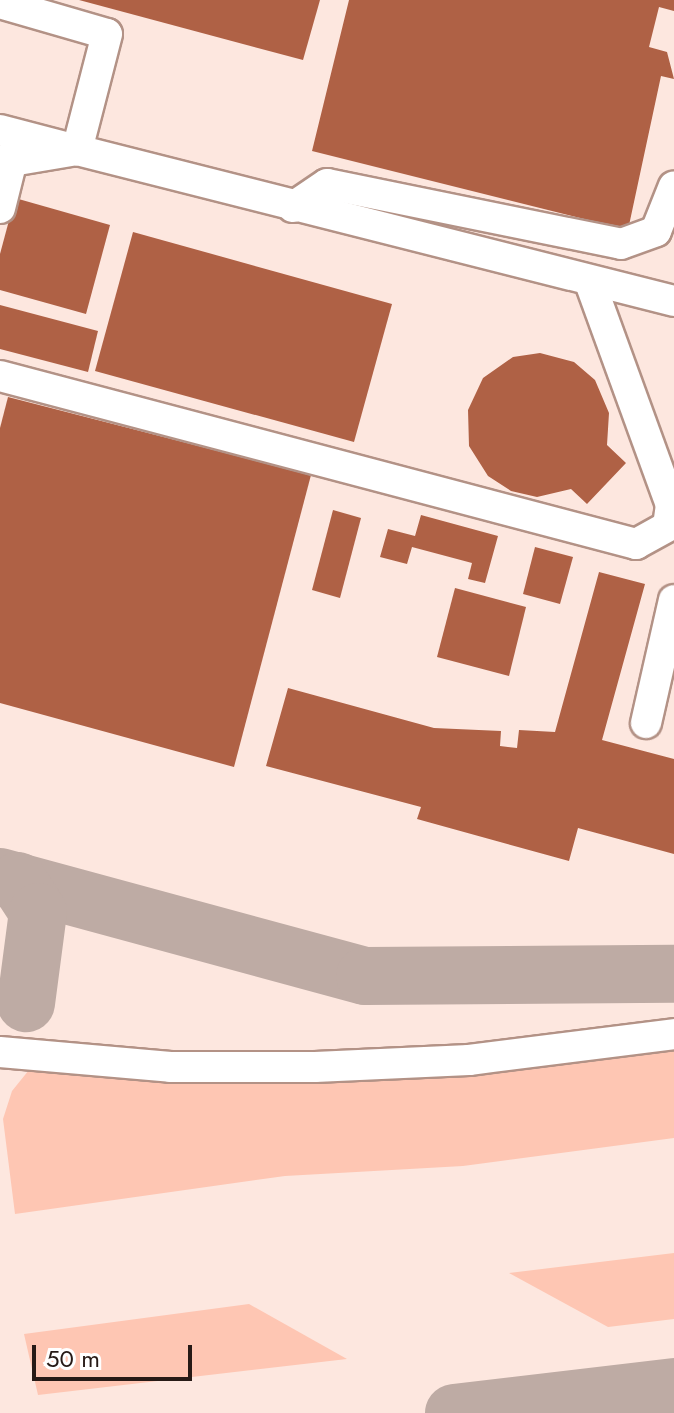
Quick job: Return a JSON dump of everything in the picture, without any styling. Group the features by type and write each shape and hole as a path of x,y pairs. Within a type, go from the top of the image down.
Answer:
{"lane":[{"path":"0,3 107,34 77,150"},
{"path":"0,208 9,132 674,304"},
{"path":"6,165 77,150"},
{"path":"293,207 327,184 621,244 656,231 674,186"},
{"path":"0,376 636,544 654,540 668,526 671,505 590,282"},
{"path":"646,723 674,600"},
{"path":"0,1052 170,1067 315,1067 469,1060 674,1034"}],"shaded area":[{"path":"674,1043 674,1138 463,1166 285,1176 15,1214 3,1119 12,1091 33,1065"},
{"path":"674,1253 674,1319 608,1327 509,1273"},
{"path":"249,1304 347,1359 38,1395 24,1334"}],"building":[{"path":"79,0 320,0 303,60"},
{"path":"349,0 674,0 674,11 659,7 649,47 667,52 674,79 661,76 628,230 312,151"},
{"path":"15,198 110,225 86,314 0,290 0,254"},
{"path":"133,232 392,304 354,442 95,371"},
{"path":"0,305 98,331 88,372 0,349"},
{"path":"540,353 574,362 595,380 609,413 607,445 626,463 587,504 571,489 537,497 511,491 488,476 469,446 468,410 483,378 513,357"},
{"path":"8,397 311,475 234,767 0,703 0,428"},
{"path":"333,510 361,518 340,598 312,590"},
{"path":"421,515 498,536 485,583 468,579 472,563 412,547 407,564 380,557 388,529 415,536"},
{"path":"535,547 573,557 560,604 523,594"},
{"path":"599,572 645,584 602,740 674,759 674,854 578,828 569,861 417,819 421,807 266,766 288,688 434,728 501,731 500,746 517,748 519,730 555,732"},
{"path":"455,588 526,607 509,676 437,657"}],"taxiway":[{"path":"0,877 365,976 674,974"},
{"path":"18,881 38,912 26,1003"},
{"path":"454,1413 674,1387"}]}
